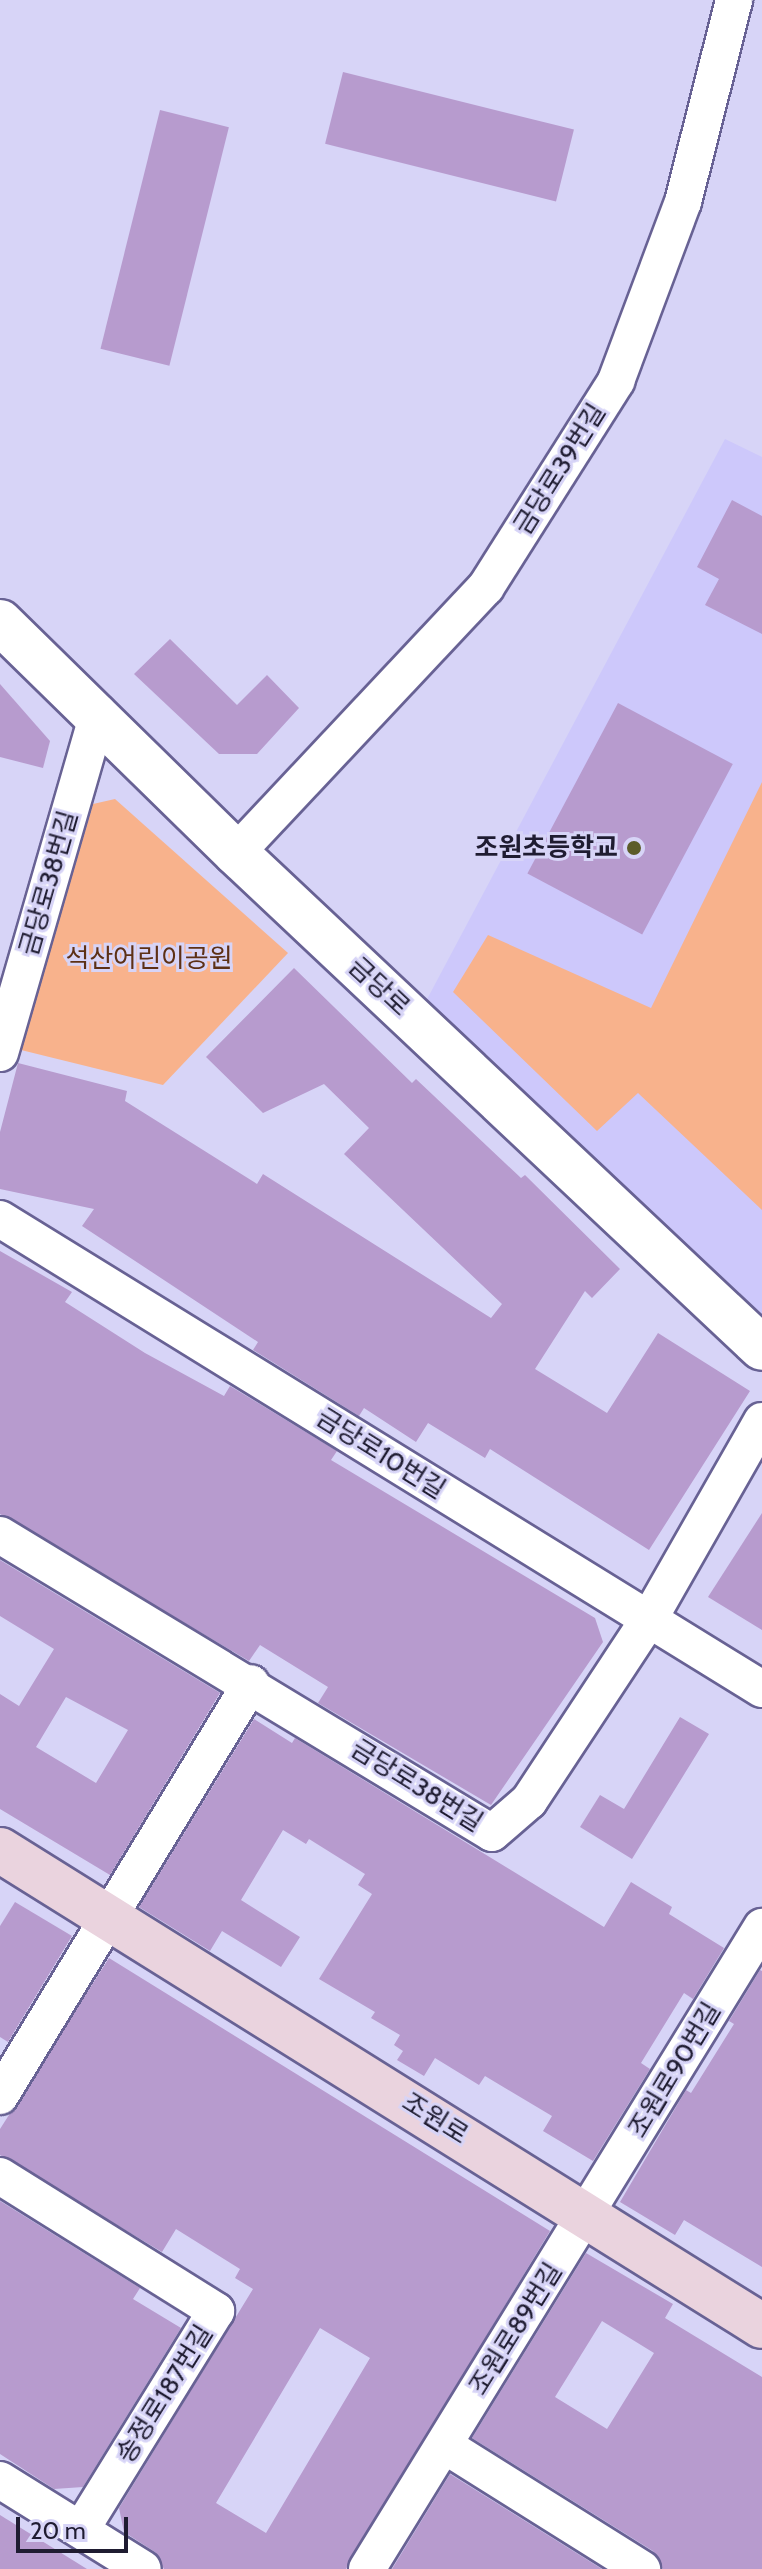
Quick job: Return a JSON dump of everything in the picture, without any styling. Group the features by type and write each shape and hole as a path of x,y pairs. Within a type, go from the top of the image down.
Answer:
{"main road":[{"name":"조원로","path":"0,1850 587,2213 762,2326"}],"street":[{"name":"금당로39번길","path":"236,853 486,587 616,381 683,202 734,0"},
{"name":"금당로","path":"0,622 98,713 236,853 762,1348"},
{"name":"금당로38번길","path":"0,1053 98,713"},
{"name":"금당로10번길","path":"0,1219 762,1689"},
{"name":"금당로38번길","path":"0,1535 251,1683 492,1833 529,1801 649,1619 762,1421"},
{"path":"0,2096 106,1915 251,1683"},
{"name":"조원로90번길","path":"587,2213 762,1927"},
{"name":"송정로187번길","path":"0,2176 216,2311 81,2530"},
{"name":"조원로89번길","path":"367,2569 587,2213"},
{"path":"444,2445 642,2569"},
{"path":"0,2480 143,2569"}],"shaded area":[{"name":"조원초등학교","path":"725,439 762,457 762,1314 425,1003"}],"green space":[{"path":"762,782 762,1210 638,1093 597,1131 453,992 488,935 651,1008"},
{"name":"석산어린이공원","path":"115,799 288,953 163,1085 21,1050 93,804"}],"building":[{"path":"343,72 574,130 556,201 325,144"},
{"path":"160,110 229,127 169,366 100,349"},
{"path":"732,500 762,516 762,634 705,605 719,579 697,567"},
{"path":"170,639 237,705 267,675 299,708 257,754 219,754 134,674"},
{"path":"0,684 50,741 43,768 0,757"},
{"path":"618,703 733,764 642,934 527,873"},
{"path":"294,968 412,1083 416,1079 521,1178 525,1175 620,1269 592,1298 585,1291 535,1369 607,1413 658,1333 750,1391 649,1550 490,1449 485,1458 428,1423 416,1442 364,1408 359,1416 253,1350 258,1342 82,1226 94,1209 0,1189 0,1132 18,1063 127,1091 125,1101 257,1184 263,1174 491,1318 502,1304 344,1154 369,1128 324,1084 263,1113 206,1057"},
{"path":"0,1251 72,1292 65,1302 145,1353 224,1396 230,1386 337,1451 331,1460 595,1618 603,1642 491,1805 318,1703 328,1687 260,1645 249,1661 0,1514"},
{"path":"762,1513 762,1630 708,1597"},
{"path":"0,1560 220,1693 110,1875 0,1809 0,1694 19,1706 54,1649 0,1616","holes":["66,1697 128,1730 96,1783 36,1747"]},
{"path":"680,1717 709,1734 632,1859 580,1827 600,1795 624,1809"},
{"path":"254,1719 292,1743 295,1738 604,1927 631,1882 672,1907 669,1914 724,1948 693,1999 684,1993 641,2063 650,2069 593,2161 543,2131 552,2116 485,2076 479,2085 435,2058 424,2076 397,2060 403,2051 394,2045 400,2035 371,2018 375,2012 319,1979 372,1894 358,1885 365,1874 309,1839 306,1844 283,1830 241,1900 300,1937 281,1967 222,1931 210,1951 139,1907"},
{"path":"15,1902 72,1936 8,2042 0,2037 0,1926"},
{"path":"109,1958 550,2231 346,2569 164,2569 155,2552 124,2532 119,2508 253,2289 235,2278 240,2269 176,2229 162,2252 0,2155 0,2129","holes":["320,2328 370,2358 266,2533 216,2503"]},
{"path":"760,1970 762,2267 684,2220 675,2235 620,2202 686,2090 691,2093 734,2024 729,2021"},
{"path":"0,2201 140,2288 133,2299 181,2328 83,2487 54,2489 0,2454"},
{"path":"586,2253 673,2304 665,2318 762,2377 762,2569 663,2569 653,2551 472,2438","holes":["602,2321 654,2353 607,2429 555,2397"]},
{"path":"450,2474 602,2569 392,2569"},
{"path":"0,2515 87,2569 0,2569"}],"place":[{"name":"조원초등학교","path":"634,848"}]}
